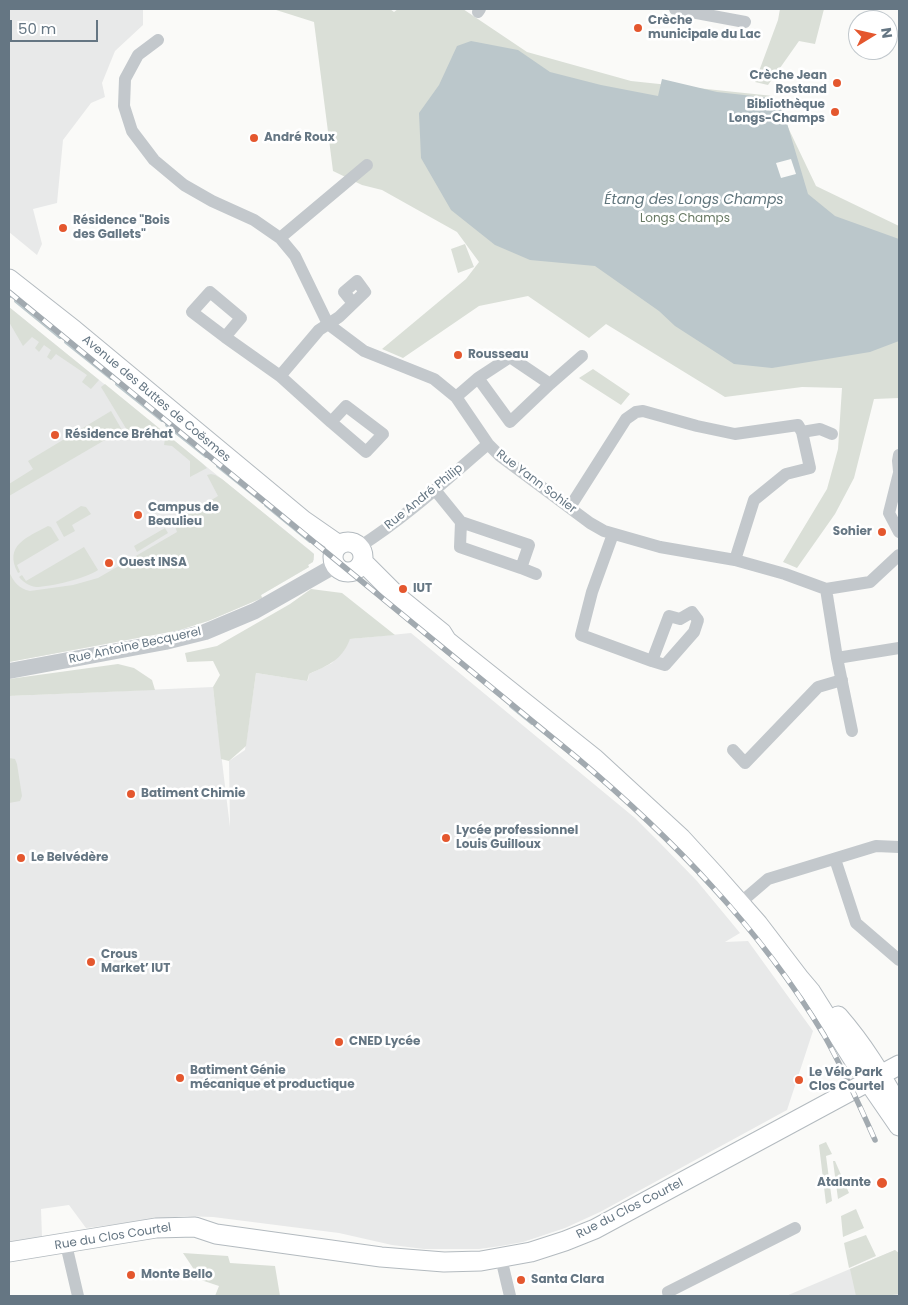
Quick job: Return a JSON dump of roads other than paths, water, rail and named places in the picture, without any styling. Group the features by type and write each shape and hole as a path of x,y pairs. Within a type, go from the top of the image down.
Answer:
{"main road":[{"name":"Avenue des Buttes de Coësmes","path":"9,279 81,336 347,557 442,633 452,635 463,643 523,694 542,716 595,759 661,819 681,838 740,903 812,992 876,1078"},
{"name":"Rue du Clos Courtel","path":"9,1252 156,1228 194,1227 216,1234 422,1262 462,1262 501,1258 548,1247 595,1229 899,1065"},
{"path":"876,1078 899,1107"},
{"path":"876,1078 899,1126"},
{"name":"Rue du Clos Courtel","path":"9,1260 165,1238 216,1234"}],"street":[{"path":"675,9 745,22"},
{"name":"Rue Yann Sohier","path":"158,40 138,55 126,79 124,106 132,131 154,160 184,185 212,201 254,220 280,238 295,256 328,324 364,351 434,379 456,397 488,444 500,456 590,523 613,534 660,547 736,560 826,589 870,582 899,555"},
{"path":"280,238 367,165"},
{"path":"280,376 319,330 339,317 353,303"},
{"path":"225,337 280,376 331,422"},
{"path":"478,378 510,422 582,356"},
{"path":"456,397 478,378 510,357 550,384"},
{"path":"570,507 629,416 643,411 735,434 798,425 802,432 810,468 786,474 754,500 736,560"},
{"path":"802,432 820,429 832,434"},
{"name":"Rue André Philip","path":"347,557 376,537 435,490 488,444"},
{"path":"899,455 899,472 889,513 899,532"},
{"path":"435,490 461,522 529,545 521,568"},
{"path":"461,522 460,547 536,574"},
{"path":"613,534 592,592 581,634 652,661"},
{"name":"Rue Antoine Becquerel","path":"9,672 165,642 205,632 255,611 347,557"},
{"path":"826,589 837,658 852,731"},
{"path":"837,658 899,648"},
{"path":"733,750 745,763 818,687 842,680"},
{"path":"740,903 768,879 876,846 899,847"},
{"path":"835,859 856,922 899,960"},
{"path":"669,1296 668,1292 795,1228"},
{"path":"68,1253 78,1296"},
{"path":"501,1258 510,1296"}],"water":[{"name":"Étang des Longs Champs","path":"471,41 518,50 550,72 601,85 658,96 662,79 717,92 771,98 784,113 808,194 835,216 899,239 899,341 870,352 772,368 734,364 675,326 659,311 595,266 530,260 495,245 451,210 421,158 419,113 439,85 457,46"}],"waterway":[{"path":"16,301 60,337"},
{"path":"66,342 111,378"},
{"path":"117,384 162,420"},
{"path":"167,425 206,456"},
{"path":"218,466 263,502"},
{"path":"266,505 310,541"},
{"path":"511,706 532,723"},
{"path":"535,725 575,757"},
{"path":"579,760 612,789"},
{"path":"622,797 636,809"},
{"path":"665,836 672,843"},
{"path":"675,847 695,869"},
{"path":"699,874 732,909"},
{"path":"735,912 744,923"},
{"path":"763,948 770,957"},
{"path":"774,962 806,1005"}],"railway":[{"path":"9,292 576,757 646,819 742,921 799,995 831,1048 875,1140"}],"place":[{"name":"Crèche municipale du Lac","path":"638,28"},
{"name":"Crèche Jean Rostand","path":"837,83"},
{"name":"Bibliothèque Longs-Champs","path":"835,112"},
{"name":"André Roux","path":"254,138"},
{"name":"Résidence \"Bois des Gallets\"","path":"63,228"},
{"name":"Rousseau","path":"458,355"},
{"name":"Résidence Bréhat","path":"55,435"},
{"name":"Campus de Beaulieu","path":"138,515"},
{"name":"Sohier","path":"882,532"},
{"name":"Ouest INSA","path":"109,563"},
{"name":"IUT","path":"403,589"},
{"name":"Batiment Chimie","path":"131,794"},
{"name":"Lycée professionnel Louis Guilloux","path":"446,838"},
{"name":"Le Belvédère","path":"21,858"},
{"name":"Crous Market’ IUT","path":"91,962"},
{"name":"CNED Lycée","path":"339,1042"},
{"name":"Batiment Génie mécanique et productique","path":"180,1078"},
{"name":"Le Vélo Park Clos Courtel","path":"799,1080"},
{"name":"Atalante","path":"882,1183"},
{"name":"Monte Bello","path":"131,1275"},
{"name":"Santa Clara","path":"521,1280"}],"park label":[{"name":"Longs Champs","path":"685,219"}]}
